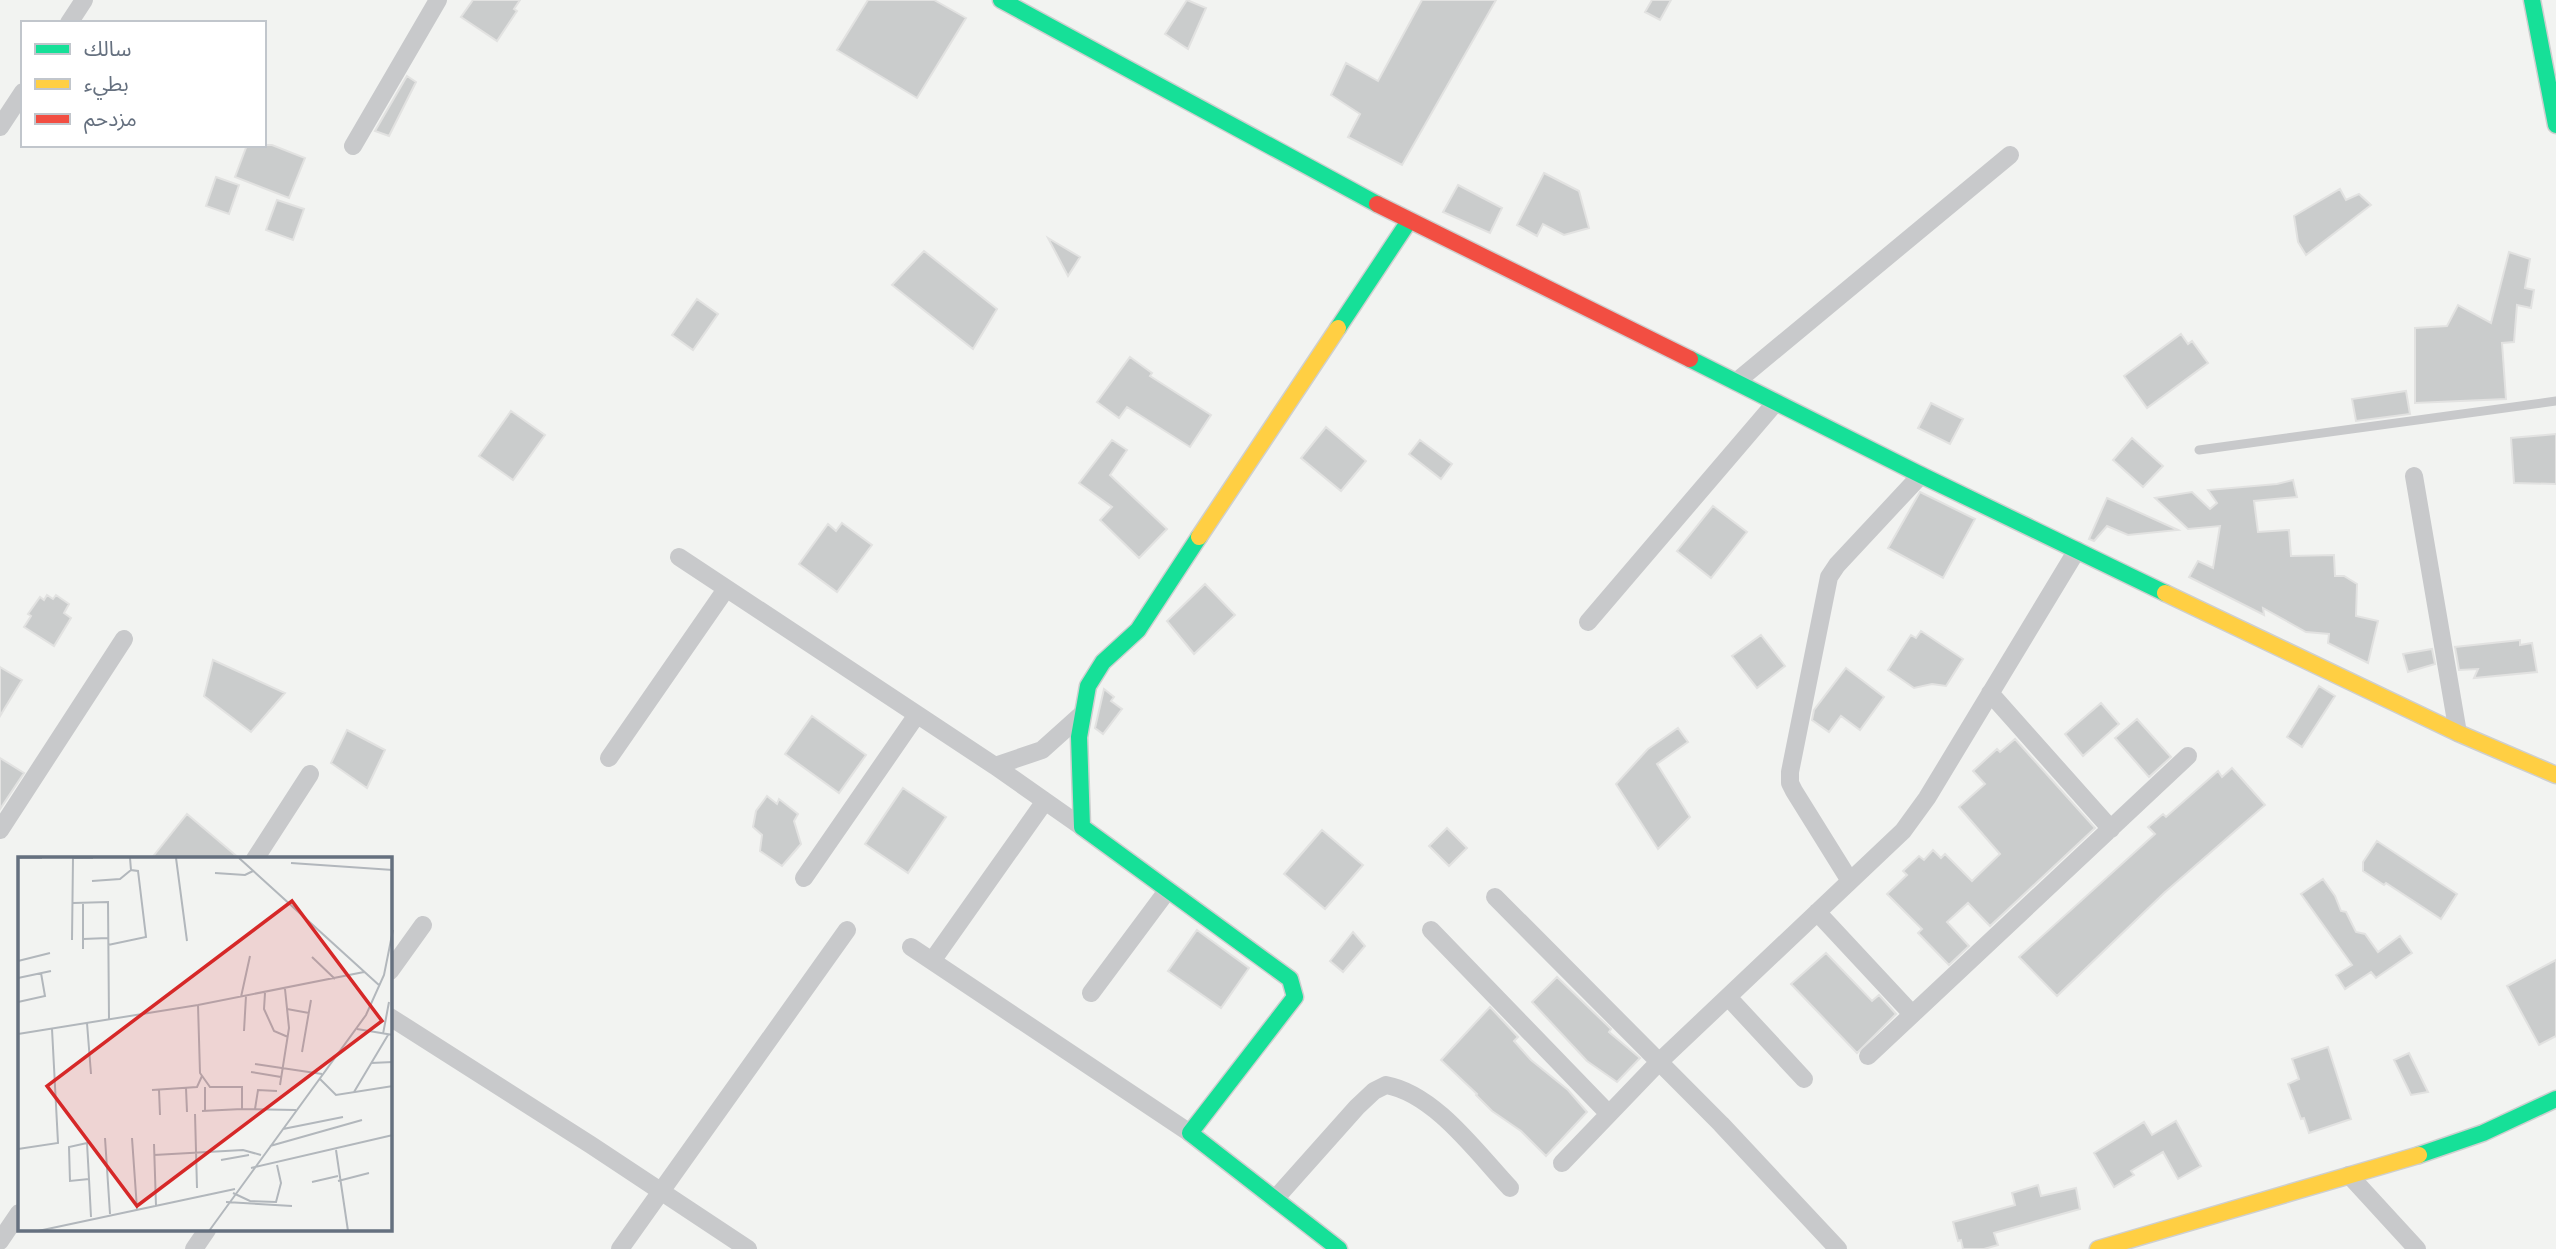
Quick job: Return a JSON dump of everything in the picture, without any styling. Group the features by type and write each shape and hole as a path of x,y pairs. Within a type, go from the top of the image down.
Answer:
{"street":[{"path":"70,21 84,0"},
{"path":"353,146 438,0"},
{"path":"1001,0 1409,221 1921,475 2458,733 2556,775"},
{"path":"2532,0 2556,125"},
{"path":"0,127 21,95"},
{"path":"1736,382 2010,155"},
{"path":"1082,827 1079,775 1081,715 1088,684 1108,657 1138,630 1409,221"},
{"path":"1588,622 1776,402"},
{"path":"1850,881 1794,791 1790,783 1790,772 1829,577 1921,475"},
{"path":"2414,476 2458,733"},
{"path":"1562,1163 1658,1062 1903,831 1916,815 2077,550"},
{"path":"679,557 995,766 1290,979 1295,997 1190,1133"},
{"path":"609,758 726,589"},
{"path":"0,830 124,639"},
{"path":"1990,694 2110,829"},
{"path":"995,766 1042,750 1081,715"},
{"path":"804,878 916,716"},
{"path":"1868,1056 2188,756"},
{"path":"256,857 310,774"},
{"path":"932,961 1045,801"},
{"path":"1091,993 1167,891"},
{"path":"1495,897 1838,1249"},
{"path":"1817,912 1912,1014"},
{"path":"392,968 423,925"},
{"path":"620,1249 847,930"},
{"path":"1431,930 1609,1114"},
{"path":"911,947 1190,1133 1339,1249"},
{"path":"1728,997 1804,1079"},
{"path":"392,1018 748,1249"},
{"path":"1275,1199 1357,1107 1374,1091 1386,1085 1412,1094 1431,1106 1510,1188"},
{"path":"2098,1249 2483,1133 2556,1099"},
{"path":"2349,1175 2417,1249"},
{"path":"0,1241 18,1214"},
{"path":"194,1249 207,1232"}],"lane":[{"path":"2199,450 2556,401"}],"building":[{"path":"473,0 520,0 514,9 517,11 497,41 461,17"},
{"path":"868,0 934,0 966,18 917,98 837,50"},
{"path":"1187,0 1206,8 1188,49 1165,34"},
{"path":"1422,0 1496,0 1402,165 1348,137 1360,114 1331,95 1346,63 1378,81"},
{"path":"1652,0 1671,0 1660,20 1645,12"},
{"path":"407,76 416,82 389,136 375,131"},
{"path":"272,145 305,158 289,198 235,177 246,147"},
{"path":"1544,173 1579,191 1589,228 1564,235 1543,224 1537,236 1517,225"},
{"path":"216,177 239,185 229,214 206,206"},
{"path":"1458,185 1502,208 1490,233 1443,212"},
{"path":"2340,189 2346,200 2359,194 2371,205 2306,255 2298,242 2294,216"},
{"path":"277,200 304,209 293,240 266,230"},
{"path":"1048,238 1080,257 1068,276"},
{"path":"924,251 997,309 973,349 892,285"},
{"path":"2509,252 2530,259 2525,288 2534,290 2531,308 2517,305 2514,342 2502,343 2506,399 2415,403 2415,328 2447,326 2458,305 2491,323"},
{"path":"697,299 718,314 693,350 672,335"},
{"path":"2181,334 2188,344 2192,341 2208,363 2147,408 2124,376"},
{"path":"1130,357 1152,373 1150,376 1211,415 1190,447 1127,407 1119,418 1097,402"},
{"path":"2406,391 2410,414 2356,421 2352,399"},
{"path":"1931,403 1963,419 1950,444 1918,428"},
{"path":"511,411 545,435 513,480 479,456"},
{"path":"1326,427 1366,461 1341,491 1301,458"},
{"path":"2556,434 2556,484 2514,483 2511,438"},
{"path":"2132,438 2163,466 2143,487 2113,460"},
{"path":"1112,440 1127,450 1110,475 1167,529 1139,558 1100,520 1112,507 1079,483"},
{"path":"1420,440 1452,464 1441,479 1409,454"},
{"path":"2293,480 2297,497 2254,501 2258,532 2289,530 2291,556 2334,555 2335,576 2344,576 2357,584 2356,616 2378,621 2368,663 2328,643 2329,634 2306,632 2263,608 2264,615 2189,577 2198,561 2213,568 2220,526 2188,529 2155,498 2192,492 2210,509 2217,503 2208,490 2277,484"},
{"path":"1920,492 1975,519 1943,578 1888,548"},
{"path":"2107,498 2178,530 2128,535 2107,526 2094,541 2089,539"},
{"path":"1713,506 1747,532 1711,578 1677,551"},
{"path":"842,523 872,545 837,592 799,564 828,524 836,531"},
{"path":"1205,584 1235,615 1194,654 1167,621"},
{"path":"47,595 53,599 56,595 69,604 64,613 71,618 54,646 24,627 31,616 28,614 40,597 44,600"},
{"path":"1921,631 1963,659 1946,686 1932,684 1914,688 1888,670 1911,635 1916,638"},
{"path":"1761,635 1785,666 1757,688 1732,656"},
{"path":"2520,640 2520,645 2532,643 2537,672 2474,678 2478,669 2459,670 2455,647"},
{"path":"2432,649 2435,664 2408,672 2403,654"},
{"path":"213,660 285,693 251,732 204,696"},
{"path":"0,667 22,680 0,716"},
{"path":"1846,668 1884,697 1860,730 1841,716 1829,732 1812,720 1814,710"},
{"path":"2319,686 2335,696 2302,747 2287,737"},
{"path":"1104,689 1114,697 1111,701 1122,709 1103,734 1095,728"},
{"path":"2101,703 2119,724 2083,756 2065,734"},
{"path":"812,716 866,755 839,793 785,754"},
{"path":"2137,719 2171,757 2149,777 2115,738"},
{"path":"1678,728 1688,742 1657,764 1690,817 1658,849 1616,784 1648,749"},
{"path":"347,730 385,750 367,788 331,763"},
{"path":"2015,739 2095,828 1990,926 1968,903 1947,922 1969,946 1949,965 1918,933 1922,929 1887,894 1907,875 1903,871 1919,856 1924,860 1933,850 1941,858 1945,854 1972,881 2000,854 1959,807 1985,784 1973,771 1997,749 2000,752"},
{"path":"0,758 24,773 0,809"},
{"path":"2232,768 2265,805 2164,893 2057,996 2019,957 2155,834 2148,827 2163,814 2166,817 2218,771 2222,777"},
{"path":"903,788 946,817 908,873 865,844"},
{"path":"767,796 777,804 779,799 798,814 794,821 801,844 782,866 760,851 762,835 753,827 756,811"},
{"path":"187,814 238,857 153,857"},
{"path":"1447,828 1467,848 1449,866 1429,846"},
{"path":"1322,830 1363,865 1325,909 1284,874"},
{"path":"2377,841 2457,894 2441,919 2363,871 2363,862"},
{"path":"2323,879 2356,932 2365,934 2378,952 2400,936 2412,953 2376,978 2371,972 2345,989 2336,975 2352,965 2301,894"},
{"path":"1197,930 1249,968 1221,1008 1168,971"},
{"path":"1353,932 1365,946 1343,972 1330,961"},
{"path":"1826,953 1872,1001 1879,995 1896,1014 1857,1053 1791,984"},
{"path":"2556,960 2556,1036 2539,1045 2507,986"},
{"path":"1557,977 1611,1029 1609,1032 1640,1058 1617,1082 1587,1061 1532,1002"},
{"path":"1490,1007 1518,1037 1514,1041 1531,1060 1568,1090 1587,1112 1546,1156 1521,1131 1492,1111 1441,1060"},
{"path":"2328,1047 2351,1119 2309,1133 2288,1084 2299,1079 2292,1059"},
{"path":"2409,1053 2428,1092 2411,1095 2394,1060"},
{"path":"2176,1121 2201,1166 2178,1179 2163,1152 2131,1171 2134,1175 2114,1187 2094,1153 2144,1122 2152,1135"},
{"path":"2038,1185 2041,1196 2076,1188 2080,1209 1994,1233 1998,1245 1984,1249 1963,1249 1953,1222 2015,1205 2012,1193"}],"traffic: fast":[{"path":"1001,0 1377,204"},
{"path":"2532,0 2556,125"},
{"path":"1338,328 1409,221"},
{"path":"1690,359 2165,593"},
{"path":"1199,537 1138,630 1103,662 1088,686 1079,737 1082,827 1290,979 1295,997 1190,1133 1339,1249"},
{"path":"2419,1155 2483,1133 2556,1099"}],"traffic: slow":[{"path":"1199,537 1338,328"},
{"path":"2165,593 2458,733 2556,775"},
{"path":"2098,1249 2419,1155"}],"traffic: jam":[{"path":"1377,204 1690,359"}]}
